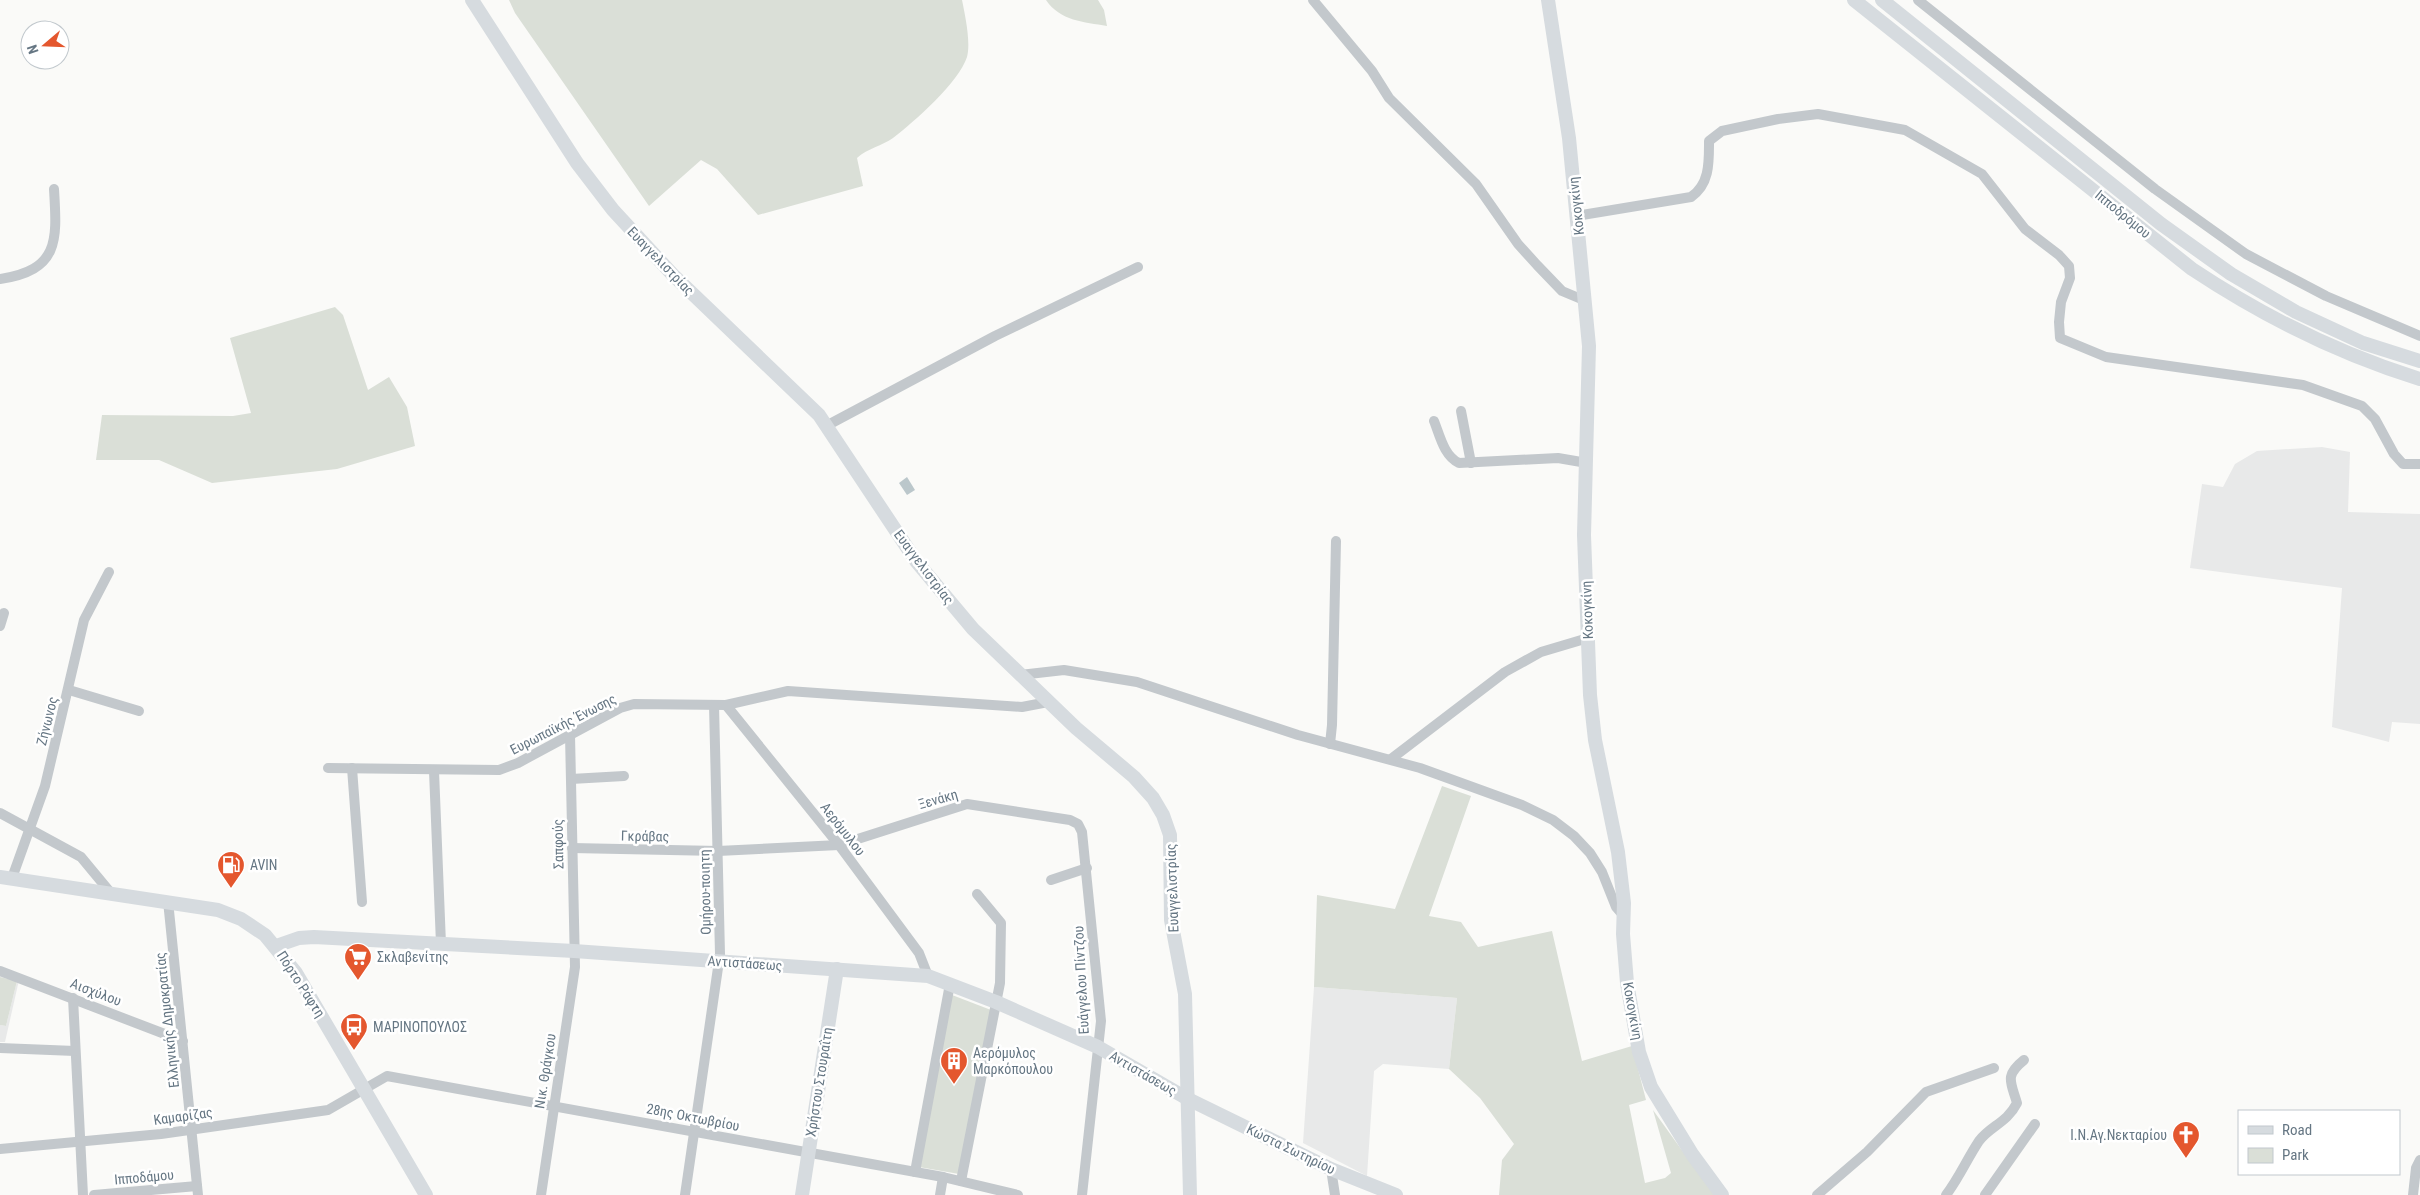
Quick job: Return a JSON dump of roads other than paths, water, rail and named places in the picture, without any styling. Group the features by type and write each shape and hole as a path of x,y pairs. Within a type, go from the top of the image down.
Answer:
{"street":[{"name":"Ευαγγελιστρίας","path":"472,0 577,163 613,210 673,276 819,415 916,560 973,629 1048,702 1141,784 1163,815 1170,835 1170,915 1185,994 1190,1195"},
{"path":"1313,0 1372,71 1389,98 1476,184 1531,258 1562,291 1586,301"},
{"name":"Κοκογκίνη","path":"1548,0 1565,105 1586,301 1590,359 1584,535 1588,638 1595,740 1618,852 1627,983 1640,1052 1651,1087 1687,1147 1722,1195"},
{"name":"Ιπποδρόμου","path":"1854,0 2192,269 2241,302 2313,338 2369,363 2420,379"},
{"name":"Ιπποδρόμου","path":"1882,0 2161,224 2231,274 2304,316 2363,343 2420,361"},
{"path":"1918,0 2155,189 2246,254 2326,296 2420,336"},
{"path":"1576,216 1691,197 1700,191 1705,182 1709,141 1722,131 1778,119 1818,114 1905,130 1982,174 2025,229 2059,255 2069,266 2070,278 2061,302 2060,338 2106,357 2303,386 2345,400 2362,406 2375,419 2394,454 2403,464 2420,464"},
{"path":"0,279 17,277 46,259 55,240 54,189"},
{"path":"826,426 995,336 1138,267"},
{"path":"1461,412 1471,463"},
{"path":"1434,421 1447,453 1452,460 1459,463 1558,458 1587,463"},
{"path":"1330,744 1333,716 1336,541"},
{"name":"Ζήνωνος","path":"6,877 30,828 45,786 84,620 109,572"},
{"path":"0,626 4,613"},
{"path":"1391,759 1473,695 1510,669 1547,650 1588,638"},
{"path":"1020,675 1064,670 1137,682 1330,744 1391,759 1522,805 1553,820 1574,836 1590,852 1602,872 1616,907 1623,915"},
{"path":"69,690 139,711"},
{"name":"Ευρωπαϊκής Ένωσης","path":"328,768 434,771 507,768 620,708 634,704 726,705 788,691 1022,707 1048,702"},
{"name":"Ομήρου-ποιητη","path":"685,1195 719,961 714,705"},
{"name":"Αερόμυλου","path":"726,705 839,845 919,952 928,976"},
{"name":"Σαπφούς","path":"570,735 574,951"},
{"path":"352,768 362,902"},
{"path":"434,771 441,944"},
{"path":"571,779 624,776"},
{"name":"Ξενάκη","path":"718,851 839,845 967,804 1070,820 1078,824"},
{"path":"0,813 81,857 110,892"},
{"name":"Ευάγγελου Πίντζου","path":"1078,824 1082,832 1087,868 1101,1021 1082,1195"},
{"name":"Γκράβας","path":"572,848 718,851"},
{"path":"1051,880 1087,868"},
{"name":"Πόρτο Ράφτη","path":"6,877 199,906 232,915 250,924 276,946 296,972 426,1195"},
{"path":"961,1180 1000,983 1001,922 977,894"},
{"name":"Ελληνικής Δημοκρατίας","path":"168,901 198,1191"},
{"name":"Αντιστάσεως","path":"276,946 299,938 314,937 574,951 928,976 996,1002 1098,1048 1188,1099"},
{"name":"Νικ. Θράγκου","path":"541,1195 574,978 574,951"},
{"name":"Χρήστου Στουραΐτη","path":"802,1195 837,969"},
{"name":"Αισχύλου","path":"0,971 183,1041"},
{"path":"915,1172 950,984"},
{"path":"74,998 83,1195"},
{"path":"0,1048 75,1051"},
{"path":"1946,1195 1959,1177 1980,1140 2012,1113 2017,1104 2010,1081 2012,1070 2024,1060"},
{"path":"1818,1195 1867,1152 1926,1092 1994,1068"},
{"name":"28ης Οκτωβρίου","path":"365,1089 390,1076 961,1180 1018,1195"},
{"name":"Καμαρίζας","path":"0,1149 192,1130 328,1110 365,1089"},
{"name":"Κώστα Σωτηρίου","path":"1188,1099 1331,1169 1396,1195"},
{"path":"1985,1195 2035,1124"},
{"path":"2413,1195 2416,1168 2420,1160"},
{"path":"1331,1169 1335,1195"},
{"path":"940,1195 943,1177"},
{"name":"Ιπποδάμου","path":"94,1195 198,1191"}],"place":[{"name":"AVIN","path":"231,889"},
{"name":"Σκλαβενίτης","path":"358,981"},
{"name":"ΜΑΡΙΝΟΠΟΥΛΟΣ","path":"354,1051"},
{"name":"Αερόμυλος Μαρκόπουλου","path":"954,1085"},
{"name":"Ι.Ν.Αγ.Νεκταρίου","path":"2186,1159"}]}
